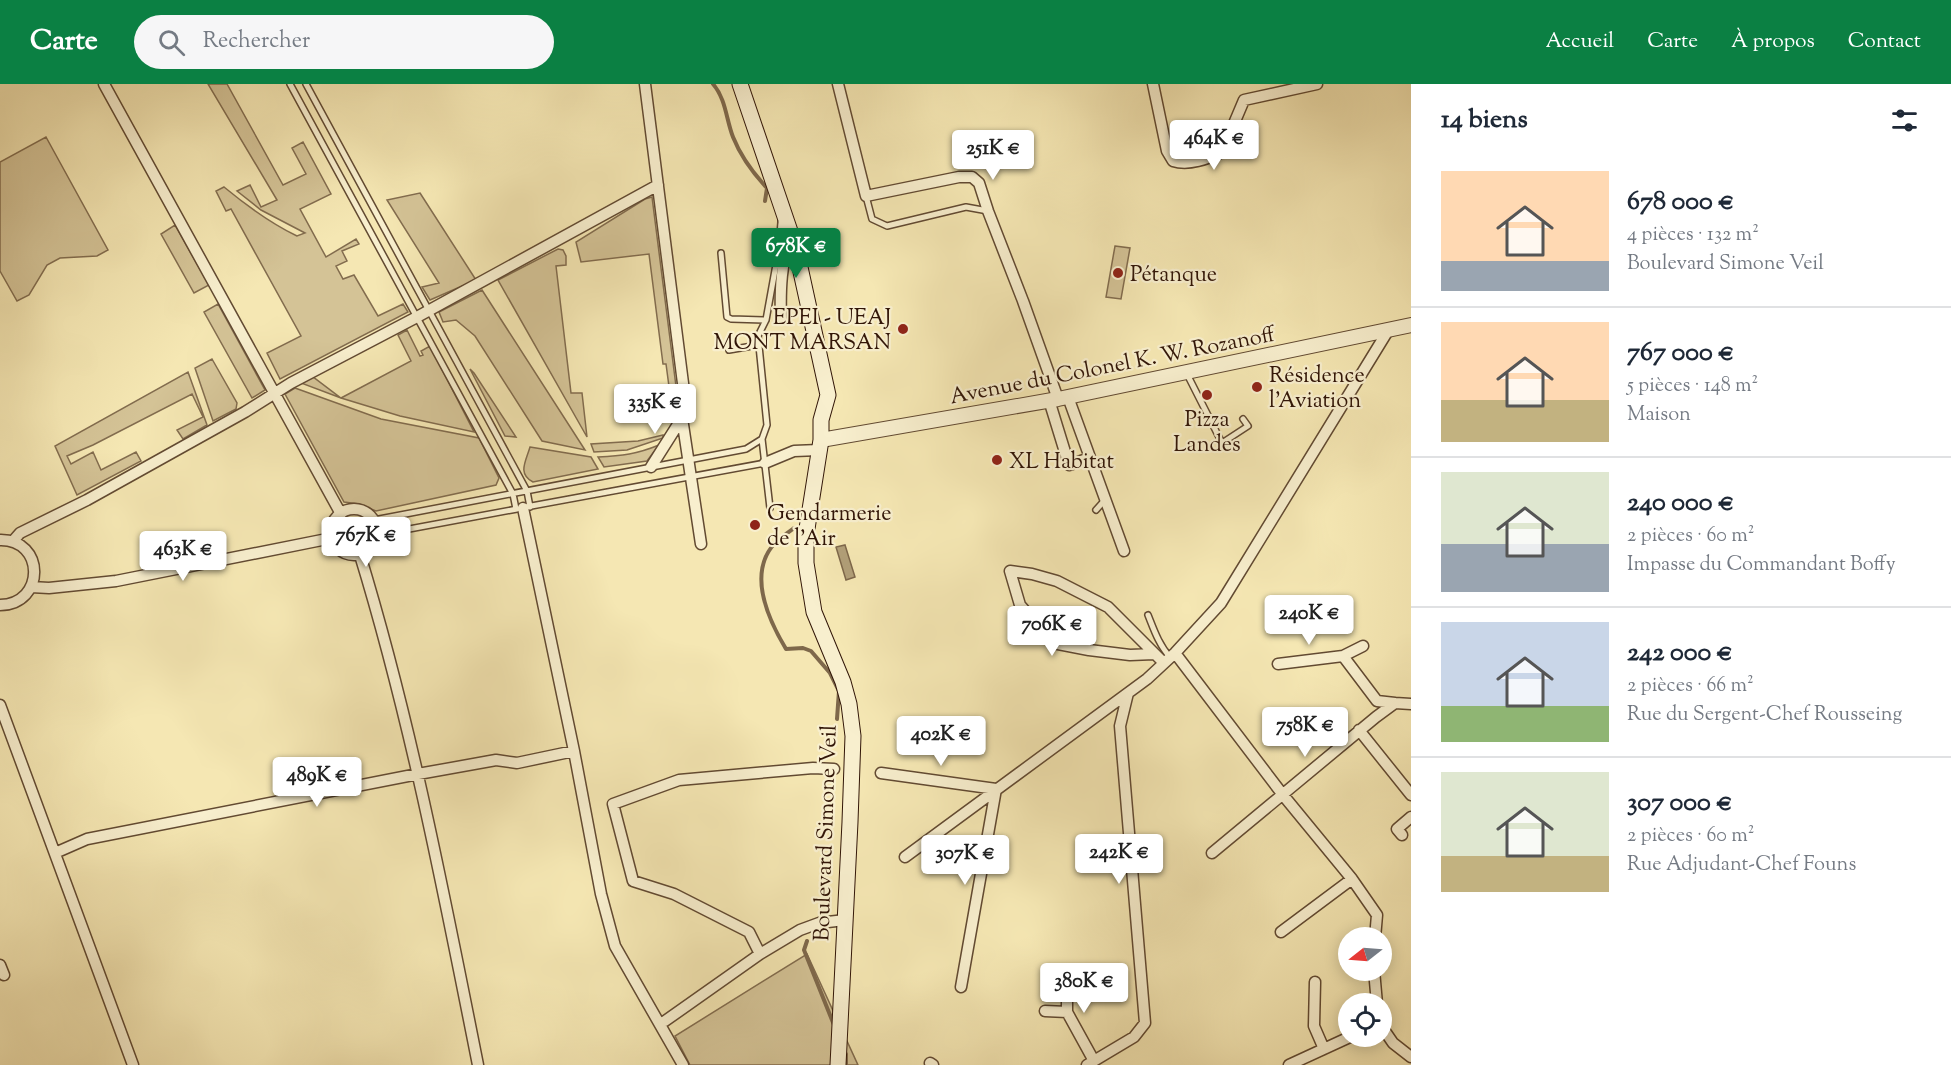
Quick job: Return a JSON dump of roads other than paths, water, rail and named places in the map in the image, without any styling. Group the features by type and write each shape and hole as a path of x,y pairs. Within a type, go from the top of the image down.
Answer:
{"main road":[{"name":"Boulevard Simone Veil","path":"740,84 791,234 828,394 821,420 820,445 806,535 806,563 814,612 843,682 849,704 853,736 838,1065"}],"street":[{"path":"104,84 340,514"},
{"path":"645,84 685,399 682,418 701,544"},
{"path":"838,84 866,196 959,177 972,177 979,183 1058,398 1090,458 1124,551"},
{"path":"1153,84 1167,151 1173,161 1180,164 1207,159 1222,152 1244,100 1317,84"},
{"path":"13,541 20,533 87,500 245,412 275,392 417,318 658,185"},
{"path":"781,320 780,292 784,253 791,234"},
{"name":"Avenue du Colonel K. W. Rozanoff","path":"765,463 794,451 820,445 1411,325"},
{"path":"905,857 1147,679 1170,658 1221,603 1389,329"},
{"path":"1058,398 1069,465 1090,458"},
{"path":"651,467 682,418"},
{"path":"523,508 574,751 601,894 615,946 683,1065"},
{"path":"355,509 369,514 374,520 377,535 371,549 360,555 350,555 337,548 332,538 332,526 340,514 355,509"},
{"path":"31,586 49,588 116,581 332,538"},
{"path":"0,540 13,541 23,547 30,555 34,565 34,576 26,595 17,601 0,605"},
{"path":"360,555 380,622 418,774 478,1065"},
{"path":"1154,654 1108,607 1058,581 1010,571 1020,605 1053,643 1089,650 1130,655 1154,654 1170,658 1352,879 1377,915 1376,927"},
{"path":"1278,664 1343,656 1363,646"},
{"path":"1343,656 1377,701 1411,704"},
{"path":"1067,991 1067,1012 1090,1063 1134,1037 1145,1023 1120,726 1128,693"},
{"path":"1212,853 1359,730 1395,703"},
{"path":"0,705 3,722 55,853 133,1065"},
{"path":"1359,730 1411,795"},
{"path":"55,853 87,839 418,774 496,760 517,763 574,751"},
{"path":"760,954 749,932 674,894 633,880 612,804 679,780 813,768 834,769"},
{"path":"881,773 996,789"},
{"path":"961,987 996,789"},
{"path":"1402,835 1397,829 1411,817"},
{"path":"1281,932 1352,879"},
{"path":"665,1021 760,954 800,930 819,923 845,920"},
{"path":"1315,982 1314,1026 1324,1049"},
{"path":"1045,1011 1067,1012"},
{"path":"1289,1065 1338,1042"},
{"path":"1392,1042 1411,1057"}],"lane":[{"path":"290,84 513,494 523,508"},
{"path":"306,84 527,491 523,508"},
{"path":"866,196 872,219 887,226 966,207 988,212"},
{"path":"770,508 762,439 767,425 758,336 766,320 779,248 782,211"},
{"path":"721,253 728,317 766,320"},
{"path":"729,350 758,345"},
{"path":"1186,372 1222,443 1248,426 1243,418"},
{"path":"374,520 746,449 762,439"},
{"path":"377,535 765,463"},
{"path":"1096,510 1105,500"},
{"path":"1148,615 1155,635 1170,658"}],"waterway":[{"path":"713,84 721,96 733,137 740,151 767,188 765,201"},
{"path":"794,528 777,541 767,555 762,568 763,596 773,624 786,649 803,648 811,651 830,673 839,691 837,719"},
{"path":"807,941 804,950 834,1025"},
{"path":"846,1054 846,1065"}],"place":[{"name":"Pétanque","path":"1118,273"},
{"name":"EPEI - UEAJ MONT MARSAN","path":"903,329"},
{"name":"Résidence l'Aviation","path":"1257,387"},
{"name":"Pizza Landes","path":"1207,395"},
{"name":"XL Habitat","path":"997,460"},
{"name":"Gendarmerie de l'Air","path":"755,525"}]}
